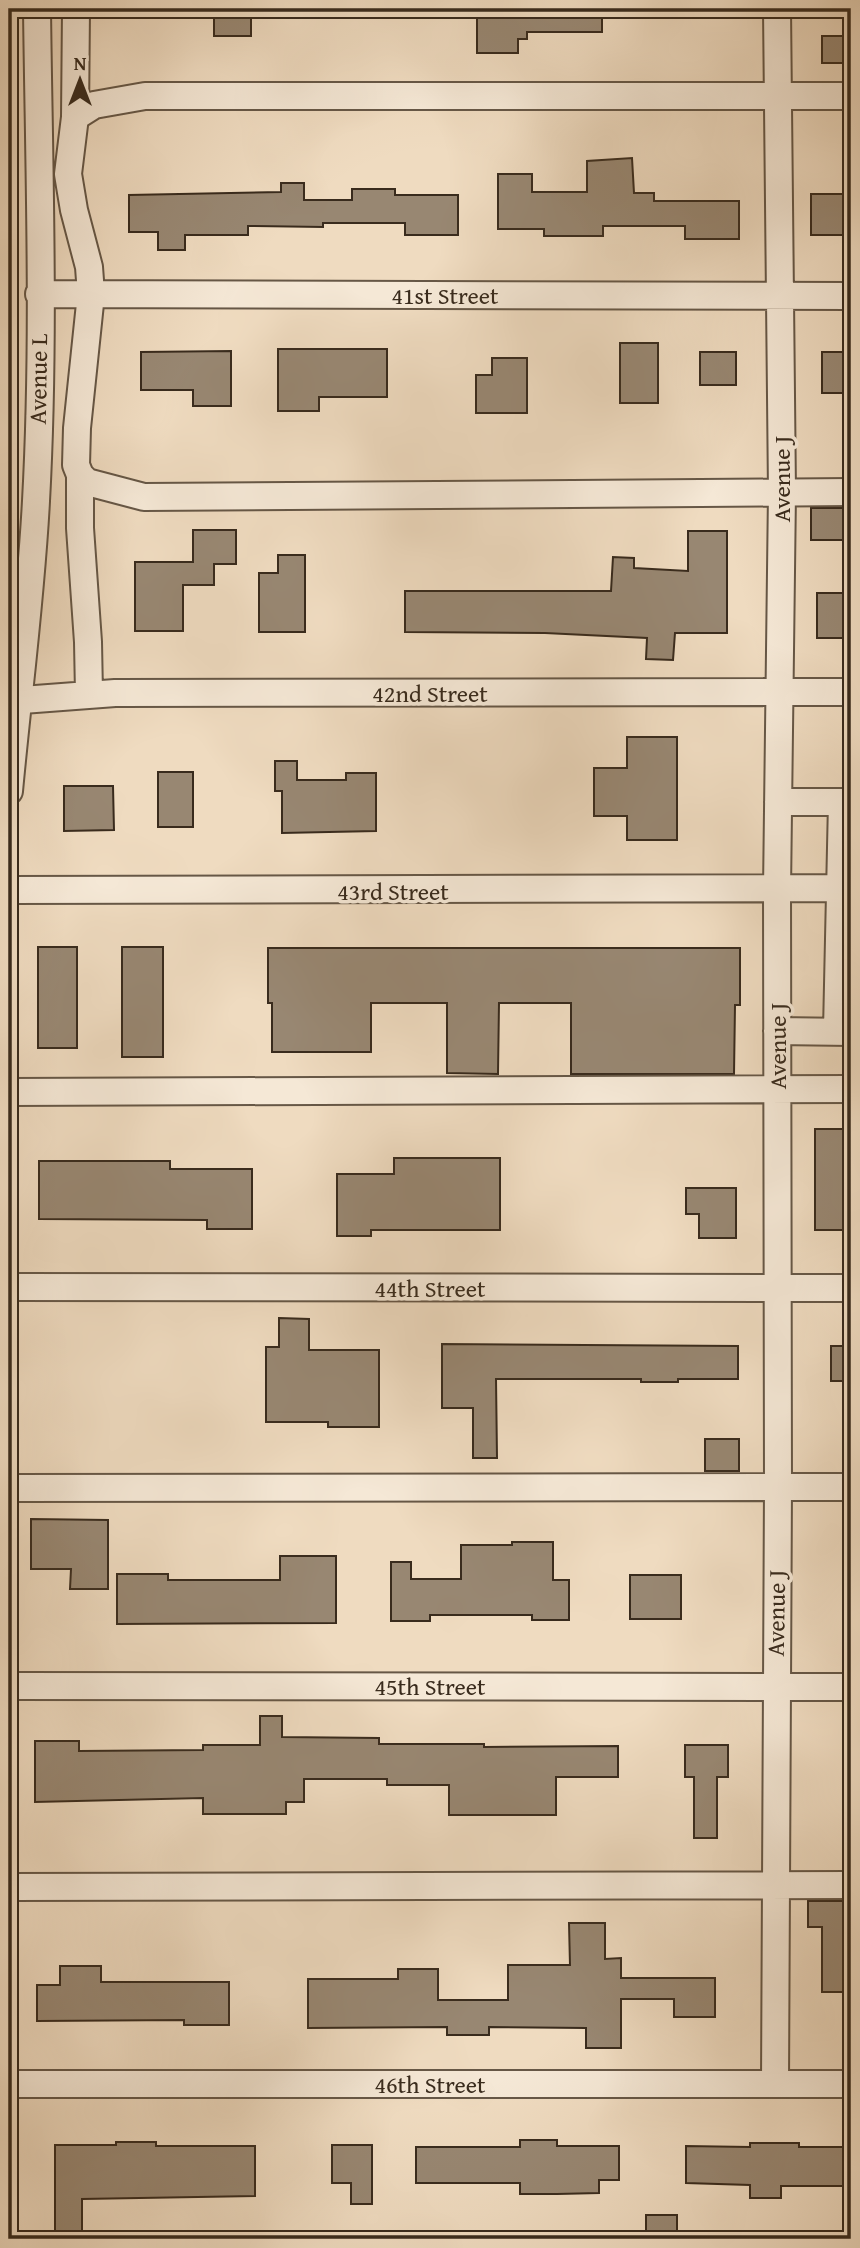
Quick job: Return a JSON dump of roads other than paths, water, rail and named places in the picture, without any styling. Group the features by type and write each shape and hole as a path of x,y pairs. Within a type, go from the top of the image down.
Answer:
{"street":[{"name":"Avenue L","path":"9,791 13,700 31,575 36,498 39,294 37,9"},
{"path":"76,9 75,117 68,174 74,211 89,267 91,294 77,428 76,465 80,475 79,528 88,642 89,694"},
{"name":"Avenue J","path":"775,2084 777,890 782,492 778,296 778,9"},
{"path":"75,117 94,105 145,96 851,96"},
{"name":"41st Street","path":"39,294 851,296"},
{"path":"80,475 87,482 144,498 851,492"},
{"name":"42nd Street","path":"13,700 89,694 851,692"},
{"path":"777,1031 844,1032 840,888 842,802 778,802"},
{"name":"43rd Street","path":"9,890 840,888"},
{"path":"9,1091 851,1089"},
{"name":"44th Street","path":"9,1287 851,1288"},
{"path":"9,1488 851,1487"},
{"name":"45th Street","path":"9,1686 851,1687"},
{"path":"9,1887 851,1885"},
{"name":"46th Street","path":"9,2084 851,2084"}]}
